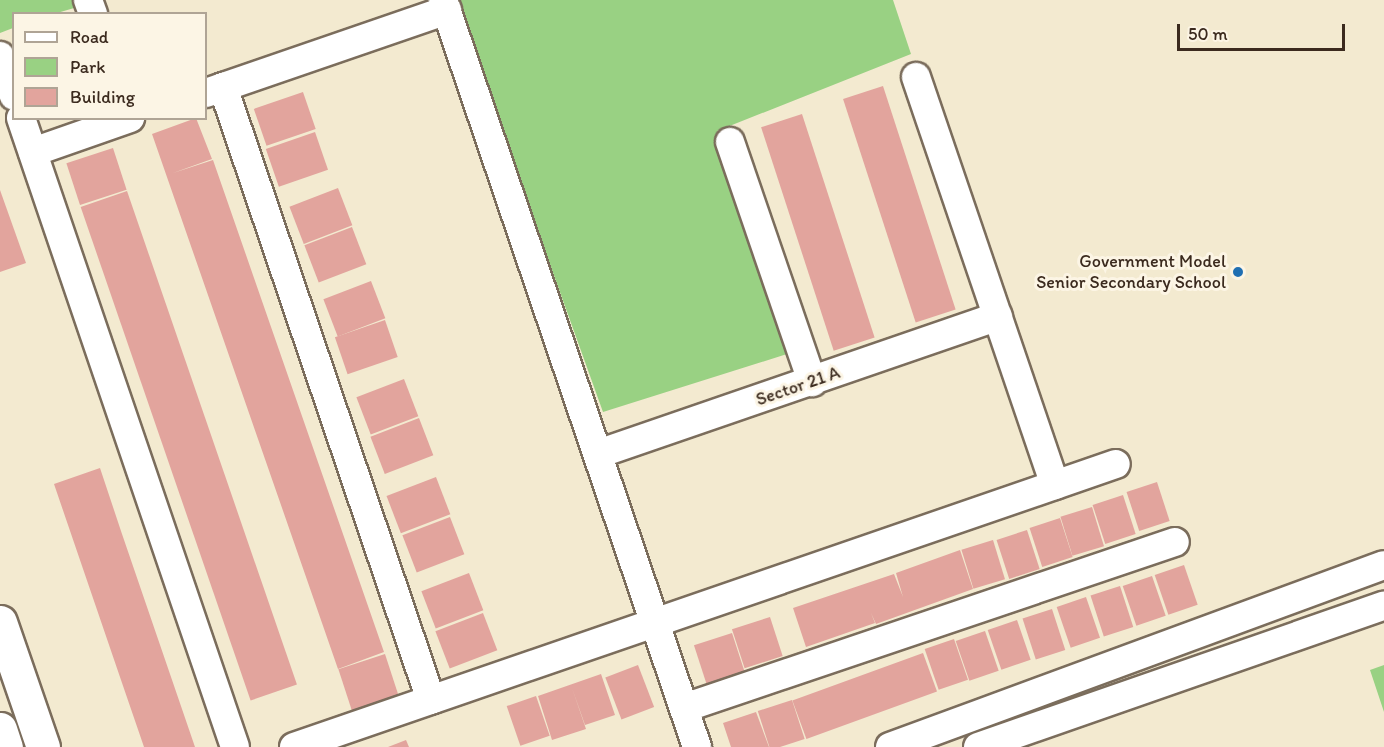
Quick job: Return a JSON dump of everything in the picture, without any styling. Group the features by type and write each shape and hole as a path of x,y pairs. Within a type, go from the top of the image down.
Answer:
{"main road":[{"path":"0,621 43,747"},
{"path":"0,729 6,747"}],"street":[{"path":"431,700 214,90 445,5 697,747"},
{"path":"0,56 12,90"},
{"path":"916,77 1055,485"},
{"path":"22,120 235,747"},
{"path":"33,152 124,120"},
{"path":"730,142 812,382"},
{"name":"Sector 21 A","path":"598,454 998,316"},
{"path":"294,747 1116,465"},
{"path":"684,708 1175,542"},
{"path":"890,747 1384,565"},
{"path":"978,747 1384,606"}],"green space":[{"path":"0,0 79,0 81,6 60,12 12,12 12,28 0,33"},
{"path":"455,0 893,0 911,54 717,131 787,354 603,412"},
{"path":"1384,665 1384,712 1370,670"}],"building":[{"path":"883,86 956,309 916,322 843,99"},
{"path":"303,92 316,129 267,146 254,109"},
{"path":"802,114 875,337 834,351 761,127"},
{"path":"190,120 197,120 212,159 173,173 213,160 384,652 338,669 152,134"},
{"path":"315,132 328,170 279,187 266,149"},
{"path":"113,148 127,190 80,205 66,163"},
{"path":"338,188 352,225 304,244 289,207"},
{"path":"0,190 26,263 0,272"},
{"path":"127,191 297,685 251,701 81,207"},
{"path":"352,227 366,264 319,283 304,245"},
{"path":"371,281 385,318 338,337 323,299"},
{"path":"385,320 398,357 348,374 335,337"},
{"path":"404,379 418,416 371,435 356,397"},
{"path":"419,418 433,455 385,474 370,437"},
{"path":"100,468 195,747 144,747 54,484"},
{"path":"436,477 450,514 401,533 387,496"},
{"path":"1157,482 1170,521 1139,531 1127,492"},
{"path":"1123,495 1136,534 1105,544 1093,505"},
{"path":"1092,507 1104,546 1072,556 1060,517"},
{"path":"450,517 464,554 417,573 402,535"},
{"path":"1060,518 1073,557 1042,567 1030,528"},
{"path":"1027,530 1040,569 1009,579 997,540"},
{"path":"993,540 1005,579 973,589 961,550"},
{"path":"960,550 973,589 876,624 871,613 875,623 806,647 793,608 894,574 903,597 896,573"},
{"path":"1184,565 1198,605 1168,615 1155,575"},
{"path":"469,573 483,610 436,629 421,591"},
{"path":"1152,576 1166,616 1136,626 1123,586"},
{"path":"1120,586 1133,627 1104,636 1091,596"},
{"path":"1086,597 1100,638 1071,648 1057,607"},
{"path":"1052,609 1065,650 1036,659 1023,619"},
{"path":"483,613 497,650 450,669 435,631"},
{"path":"770,617 783,656 745,668 732,629"},
{"path":"1017,620 1031,660 1001,670 988,630"},
{"path":"985,631 999,671 969,681 956,641"},
{"path":"732,633 745,672 707,684 694,645"},
{"path":"954,639 968,680 939,690 925,649"},
{"path":"923,653 937,692 806,739 792,701"},
{"path":"385,654 399,696 352,711 338,669"},
{"path":"638,665 654,707 621,720 605,678"},
{"path":"601,674 615,715 585,725 572,688 586,729 552,740 538,696"},
{"path":"536,696 550,736 520,746 507,706"},
{"path":"792,700 805,739 780,747 769,747 758,711"},
{"path":"756,712 769,747 731,747 723,723"},
{"path":"406,740 409,747 388,747"}],"place":[{"name":"Government Model Senior Secondary School","path":"1238,272"}]}
